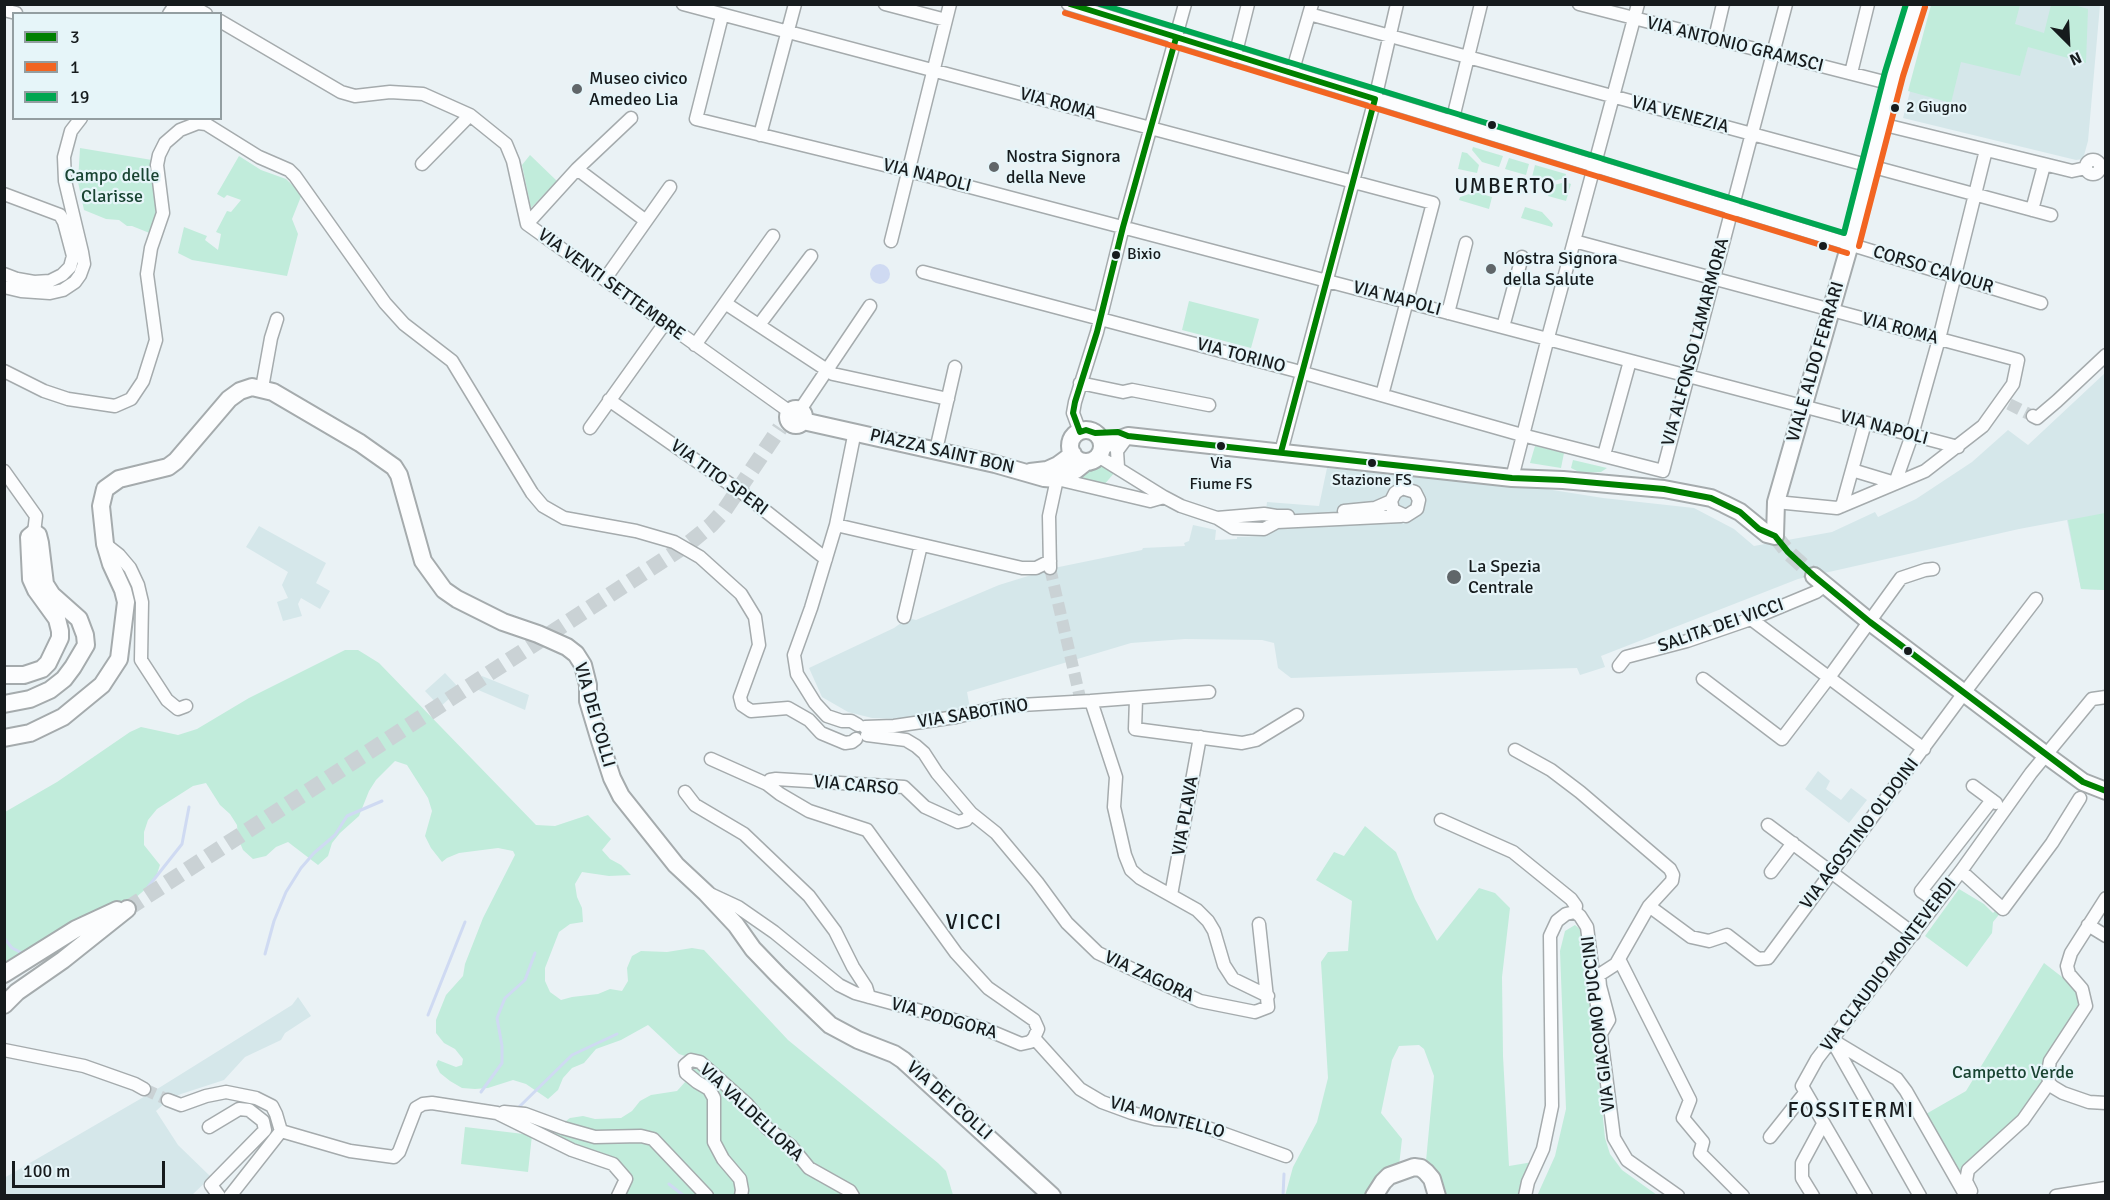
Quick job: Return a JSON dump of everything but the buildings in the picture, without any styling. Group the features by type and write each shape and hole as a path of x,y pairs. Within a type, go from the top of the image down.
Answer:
{"street":[{"name":"VIA ROMA","path":"684,4 722,16 1433,203 1407,302"},
{"path":"760,135 795,4"},
{"path":"885,4 946,20"},
{"path":"891,241 950,4"},
{"name":"CORSO CAVOUR","path":"1068,4 2041,303"},
{"path":"1185,4 1101,318 1073,413 1089,447 1164,497 1181,506 1217,518 1233,528 1264,530 1271,521 1375,508 1391,501 1395,493 1402,488 1411,489 1418,496 1417,509 1410,515 1271,521"},
{"path":"1234,56 1248,4"},
{"path":"1281,452 1375,99 1397,4"},
{"path":"1452,122 1481,4"},
{"name":"VIA ANTONIO GRAMSCI","path":"1579,4 1634,20 1715,38 1892,84"},
{"path":"1512,478 1593,166 1638,4"},
{"path":"1715,38 1723,4"},
{"name":"VIA ALFONSO LAMARMORA","path":"1663,471 1786,4"},
{"path":"1851,74 1868,4"},
{"path":"170,12 174,8 192,6 202,12"},
{"name":"VIALE ALDO FERRARI","path":"1740,512 1759,529 1775,536 1776,505 1870,166 1890,126 1892,84 1915,6"},
{"path":"1292,73 1310,9"},
{"name":"VIA VENEZIA","path":"1310,9 1390,36 2051,215"},
{"name":"VIA NAPOLI","path":"722,16 696,119 909,171 1958,447"},
{"name":"VIA VENTI SETTEMBRE","path":"222,22 341,92 355,96 390,92 423,94 470,115 506,144 513,161 527,224 666,323 793,419 855,431"},
{"path":"422,164 470,115"},
{"path":"527,224 577,169 631,118"},
{"path":"4,287 50,293 63,290 75,282 80,275 84,264 65,181 64,157 71,131 79,120"},
{"path":"4,371 44,391 68,399 115,406 131,399 143,381 156,340 147,274 151,248 163,213 157,165 159,154 165,143 180,130 198,123 206,124 259,157 289,170 295,176 385,303 404,324 452,361 532,493 543,506 564,519 636,531 674,542 700,557 741,594 755,617 759,645 740,697 742,705 752,711 788,708 809,720 821,734 845,743 852,742 860,731"},
{"path":"1890,126 1905,134 2043,169 2082,173"},
{"path":"1890,126 2082,173"},
{"path":"1895,483 1912,435 1939,339 1985,154"},
{"path":"2082,173 2086,163 2090,160 2103,162"},
{"path":"577,169 646,221"},
{"path":"2032,210 2043,169"},
{"path":"604,279 670,187"},
{"path":"4,194 60,215 73,256 70,267 62,275 50,280 34,282 4,274"},
{"path":"696,345 773,236"},
{"name":"VIA ROMA","path":"1574,241 2018,360 2006,402 1958,447"},
{"path":"1448,313 1466,243"},
{"path":"759,325 811,256"},
{"path":"1503,327 1522,257"},
{"name":"VIA TORINO","path":"923,272 1301,372 1522,435 1663,471"},
{"path":"1382,395 1407,302"},
{"path":"725,303 834,374 948,399"},
{"path":"793,419 870,306"},
{"path":"4,738 30,733 63,717 102,685 119,659 126,602 105,544 101,506 105,489 119,479 168,467 176,461 229,399 252,387 262,388 277,318"},
{"path":"590,428 666,323"},
{"path":"2033,416 2037,418 2106,355"},
{"path":"1604,455 1630,361"},
{"path":"936,450 955,367"},
{"path":"1080,383 1123,392 1132,390 1209,405"},
{"name":"VIA DEI COLLI","path":"262,388 273,392 360,443 394,467 399,475 423,561 444,590 503,622 538,634 567,647 576,654 583,665 588,685 588,701 600,741 612,778 621,796 676,865 706,893 753,949 812,1010 830,1025 903,1059 1052,1196"},
{"name":"VIA TITO SPERI","path":"609,400 744,494 826,559"},
{"path":"1842,506 1865,423"},
{"path":"855,431 836,525 794,656 794,664 804,687 827,716 842,721 851,721 860,731 906,740 916,746 971,813"},
{"name":"PIAZZA SAINT BON","path":"855,431 1044,478 1057,479"},
{"path":"1057,479 1076,470 1089,447 1118,432 1128,436 1512,478 1664,489 1711,498 1740,512 1763,514 1776,505 1837,508 1926,471 1958,447"},
{"path":"1118,467 1117,451 1128,436"},
{"name":"PIAZZA SAINT BON","path":"1029,473 1047,470 1089,447"},
{"path":"1852,470 1895,483"},
{"path":"4,471 36,516 34,533 29,537 32,579 36,590 57,619 60,631 60,638 48,663 42,669 24,675 4,675"},
{"path":"1057,479 1150,501 1164,497"},
{"path":"836,525 1022,568 1036,568 1050,565 1049,516 1057,479"},
{"path":"1391,501 1394,510 1401,516"},
{"path":"4,704 30,699 50,690 64,679 86,645 79,619 52,595 45,584 40,543 38,535 34,533"},
{"path":"105,544 130,568 138,585 142,602 141,660 166,700 178,709 186,706"},
{"path":"904,617 921,545"},
{"path":"1703,679 1782,739 1901,578 1933,569"},
{"path":"1819,581 2046,755 2083,782 2106,791"},
{"name":"SALITA DEI VICCI","path":"1619,666 1626,657 1687,641 1752,619 1816,592 1819,581"},
{"name":"VIA AGOSTINO OLDOINI","path":"1649,906 1694,938 1710,940 1727,935 1758,959 1766,959 2036,599"},
{"path":"1752,619 1924,748"},
{"name":"VIA SABOTINO","path":"860,731 956,717 1003,706 1136,699 1209,692"},
{"name":"VIA CLAUDIO MONTEVERDI","path":"1805,1093 1802,1086 1817,1059 1914,934 2046,755 2092,699 2106,697"},
{"path":"1136,699 1135,729 1249,742 1297,715"},
{"path":"1086,701 1116,777 1114,807 1125,855 1131,870 1140,878 1197,910 1214,931 1224,965 1233,979 1268,996"},
{"name":"VIA PLAVA","path":"1171,896 1200,737"},
{"path":"1515,750 1551,770 1580,792 1670,869 1673,878 1649,906 1616,964 1599,975 1609,1020 1599,1037"},
{"name":"VIA CARSO","path":"711,759 769,782 904,787 926,807 958,822 966,820 971,813"},
{"name":"VIA PODGORA","path":"706,893 738,907 839,985 855,993 983,1028 1021,1044 1030,1042 1034,1038 1038,1029 1034,1020 988,988 956,953 867,830 809,811 780,795 769,782"},
{"path":"1973,786 2005,809"},
{"path":"685,792 695,805 744,834 809,896 835,930 853,967 866,987 869,997"},
{"name":"VIA CLAUDIO MONTEVERDI","path":"1961,871 2003,909 2052,843 2080,798"},
{"path":"1937,902 1921,891 1992,800"},
{"name":"VIA ZAGORA","path":"971,813 996,833 1037,882 1067,923 1098,953 1200,1001 1255,1012 1268,1007 1268,996"},
{"path":"1441,820 1513,852 1571,899 1576,906 1575,912"},
{"path":"1768,825 1914,934"},
{"path":"1771,872 1793,843"},
{"path":"1970,1193 1965,1176 1968,1170 2023,1120 2049,1083 2050,1061 2086,1006 2082,989 2069,974 2067,966 2071,953 2106,898"},
{"path":"4,974 86,924 116,910 127,909 63,960 17,992 4,1005"},
{"name":"VIA GIACOMO PUCCINI","path":"1525,1196 1528,1182 1543,1149 1552,1106 1550,936 1557,921 1566,914 1575,912 1587,927 1611,1131 1627,1160 1678,1196"},
{"path":"1259,924 1268,996"},
{"path":"2088,925 2106,936"},
{"path":"1619,959 1690,1100 1683,1118 1703,1142 1700,1152 1743,1196"},
{"name":"VIA MONTELLO","path":"1034,1038 1080,1089 1102,1102 1155,1119 1191,1122 1286,1156"},
{"path":"1832,1041 1897,1079 1970,1193"},
{"path":"1832,1041 1920,1196"},
{"path":"4,1050 84,1066 144,1089"},
{"path":"4,1057 28,1055"},
{"name":"VIA VALDELLORA","path":"741,1196 740,1179 723,1159 714,1142 714,1098 709,1089 686,1073 685,1065 691,1060 700,1062 747,1104 767,1128 790,1146 809,1168 850,1191 853,1196"},
{"path":"2049,1083 2063,1093 2089,1102 2106,1103"},
{"path":"168,1100 181,1105 226,1092 246,1095 272,1106 281,1131"},
{"path":"1770,1137 1805,1093 1866,1196"},
{"path":"281,1131 350,1151 394,1157 399,1152 416,1108 423,1104 432,1103 497,1113 525,1114 595,1137 641,1136 653,1139 707,1196"},
{"path":"209,1127 239,1109 249,1110 263,1121 265,1130 211,1185 219,1196"},
{"path":"497,1113 572,1150 613,1164 626,1179 618,1196"},
{"path":"1813,1196 1802,1178 1802,1163 1823,1124"},
{"path":"230,1196 281,1131"},
{"path":"1374,1196 1389,1176 1414,1167 1421,1168 1432,1179 1437,1196"},
{"path":"2056,1196 2106,1188"}],"shaded area":[{"path":"1933,5 2100,5 2088,141 2083,159 2076,160 1903,118"},
{"path":"2105,373 2105,590 2081,589 2067,520 1798,579 1601,656 1605,667 1580,675 1577,668 1291,678 1278,668 1274,643 1262,640 1185,639 1131,643 967,692 970,708 900,719 872,718 848,712 822,697 809,668 894,628 908,618 916,620 999,585 1054,568 1143,548 1185,546 1184,543 1189,541 1193,525 1216,530 1215,540 1263,536 1267,502 1319,506 1327,468 1540,488 1603,498 1694,508 1734,529 1754,546 1832,532 1875,512 1878,517 1916,499 1972,462 2008,430 2028,445"},
{"path":"259,526 326,563 316,583 330,591 320,609 301,598 298,604 302,616 283,621 277,602 288,598 282,585 288,572 246,547"},
{"path":"445,673 460,689 440,707 425,691"},
{"path":"482,676 529,695 525,710 476,689"},
{"path":"1818,771 1830,781 1826,789 1841,800 1851,788 1867,800 1849,823 1805,789"},
{"path":"298,997 311,1016 285,1033 281,1040 245,1057 224,1080 181,1094 168,1100 156,1111 178,1145 211,1177 192,1195 5,1195 4,1178 154,1091 292,1005"}],"green space":[{"path":"1931,5 2020,5 2015,24 2044,33 2051,5 2074,5 2088,9 2086,63 2028,47 2020,76 1961,62 1951,103 1908,91"},
{"path":"1473,147 1503,156 1499,167 1482,162 1472,150"},
{"name":"Campo delle Clarisse","path":"80,148 152,160 156,217 152,234 127,226 119,220 106,219 84,210 78,182"},
{"path":"1462,152 1467,153 1479,165 1477,173 1458,169"},
{"path":"530,155 557,181 531,208 522,165"},
{"path":"239,156 261,170 286,179 302,194 292,219 298,234 287,276 192,260 178,253 184,227 207,236 205,240 218,250 221,234 216,232 227,211 231,212 241,200 227,195 224,198 217,194"},
{"path":"1509,158 1529,164 1526,175 1505,169"},
{"path":"1535,165 1566,174 1565,178 1549,182 1532,177"},
{"path":"1566,182 1571,184 1566,201 1548,196 1550,186"},
{"path":"1475,192 1492,197 1489,209 1459,200 1460,197"},
{"path":"1525,207 1542,212 1553,224 1552,227 1521,218"},
{"path":"1189,301 1259,319 1251,348 1182,330"},
{"path":"1535,446 1564,453 1561,468 1530,463"},
{"path":"1573,460 1607,468 1601,472 1581,473 1571,468"},
{"path":"1101,465 1115,472 1103,486 1072,478"},
{"path":"2105,513 2105,590 2081,589 2068,520"},
{"path":"345,650 358,650 379,663 536,825 555,826 588,815 611,839 602,850 631,875 609,876 582,872 575,884 582,908 583,922 570,924 559,932 545,968 545,981 550,992 561,1000 598,994 610,989 622,991 628,981 627,968 632,956 641,951 667,952 692,948 704,950 788,1040 938,1163 946,1171 953,1195 625,1195 630,1181 626,1169 617,1159 579,1148 555,1136 554,1130 570,1118 583,1116 595,1119 621,1118 632,1111 640,1101 651,1095 677,1091 686,1081 692,1066 685,1056 679,1054 648,1025 621,1040 596,1049 584,1063 572,1068 563,1078 558,1090 548,1099 526,1084 513,1080 488,1088 475,1089 462,1088 450,1081 440,1073 436,1065 438,1060 456,1067 462,1065 463,1059 436,1033 436,1020 446,995 463,976 465,964 483,918 515,855 513,851 498,848 459,853 442,862 425,836 432,811 428,798 407,765 395,761 376,780 359,816 340,833 332,843 328,856 318,865 288,842 276,847 266,856 253,859 243,850 238,838 237,825 220,805 206,783 193,786 157,809 148,820 144,832 144,845 160,865 156,877 148,887 134,899 101,909 68,924 16,956 5,967 5,812 57,782 130,732 141,727 178,735 197,729 249,698"},
{"path":"1365,826 1396,852 1415,899 1437,941 1479,888 1495,893 1510,908 1502,977 1503,1056 1509,1166 1533,1162 1519,1195 1441,1195 1426,1161 1434,1076 1424,1049 1419,1045 1399,1046 1392,1060 1381,1113 1402,1139 1399,1166 1367,1195 1285,1196 1293,1167 1317,1122 1328,1078 1321,962 1328,952 1348,951 1352,901 1316,880 1334,852 1344,856"},
{"path":"1959,889 1984,904 1993,913 1998,908 2002,911 1993,922 1992,933 1967,967 1925,936"},
{"path":"1575,925 1582,931 1585,941 1605,1138 1610,1154 1622,1170 1657,1195 1537,1196 1555,1156 1566,1109 1560,951 1565,931"},
{"name":"Campetto Verde","path":"2044,963 2075,987 2083,1002 2048,1054 2043,1065 2044,1082 2017,1118 1960,1173 1926,1114 1966,1091"},
{"path":"465,1127 532,1135 528,1172 461,1164"}],"water":[{"path":"880,264 887,267 890,274 887,281 880,284 873,281 870,274 873,267"}],"waterway":[{"path":"265,954 274,921 286,892 301,868 335,835 347,816 382,801"},
{"path":"148,887 182,844 189,807"},
{"path":"428,1015 465,922"},
{"path":"4,938 12,948 20,952"},
{"path":"481,1092 502,1063 502,1046 497,1018 505,998 525,980 535,953"},
{"path":"518,1108 572,1055 617,1034"},
{"path":"1283,1196 1284,1174"},
{"path":"669,1184 684,1196"}],"tunnel":[{"path":"2009,404 2033,416"},
{"path":"127,909 688,544 724,511 780,428"},
{"path":"1775,536 1788,552 1814,576"},
{"path":"1050,568 1081,702"},
{"path":"144,1089 168,1100"}],"transit line":[{"name":"3","path":"1070,4 1375,99 1281,452"},
{"name":"19","path":"1100,4 1844,233 1885,72 1906,4"},
{"name":"1","path":"1859,246 1903,76 1925,7"},
{"name":"1","path":"1065,13 1847,253"},
{"name":"3","path":"1176,38 1123,227 1097,332 1075,402 1073,413 1080,432 1086,430 1095,433 1118,432 1128,436 1512,478 1664,489 1711,498 1740,512 1759,529 1775,536 1788,552 1814,576 1870,622 2083,782 2106,791"}],"place":[{"name":"Museo civico Amedeo Lia","path":"577,89"},
{"name":"2 Giugno","path":"1895,108"},
{"name":"Nostra Signora della Neve","path":"994,167"},
{"name":"Bixio","path":"1116,255"},
{"name":"Nostra Signora della Salute","path":"1491,269"},
{"name":"Via Fiume FS","path":"1221,446"},
{"name":"Stazione FS","path":"1372,463"},
{"name":"La Spezia Centrale","path":"1454,577"}],"district":[{"name":"UMBERTO I","path":"1512,187"},
{"name":"VICCI","path":"974,923"},
{"name":"FOSSITERMI","path":"1851,1111"}]}
